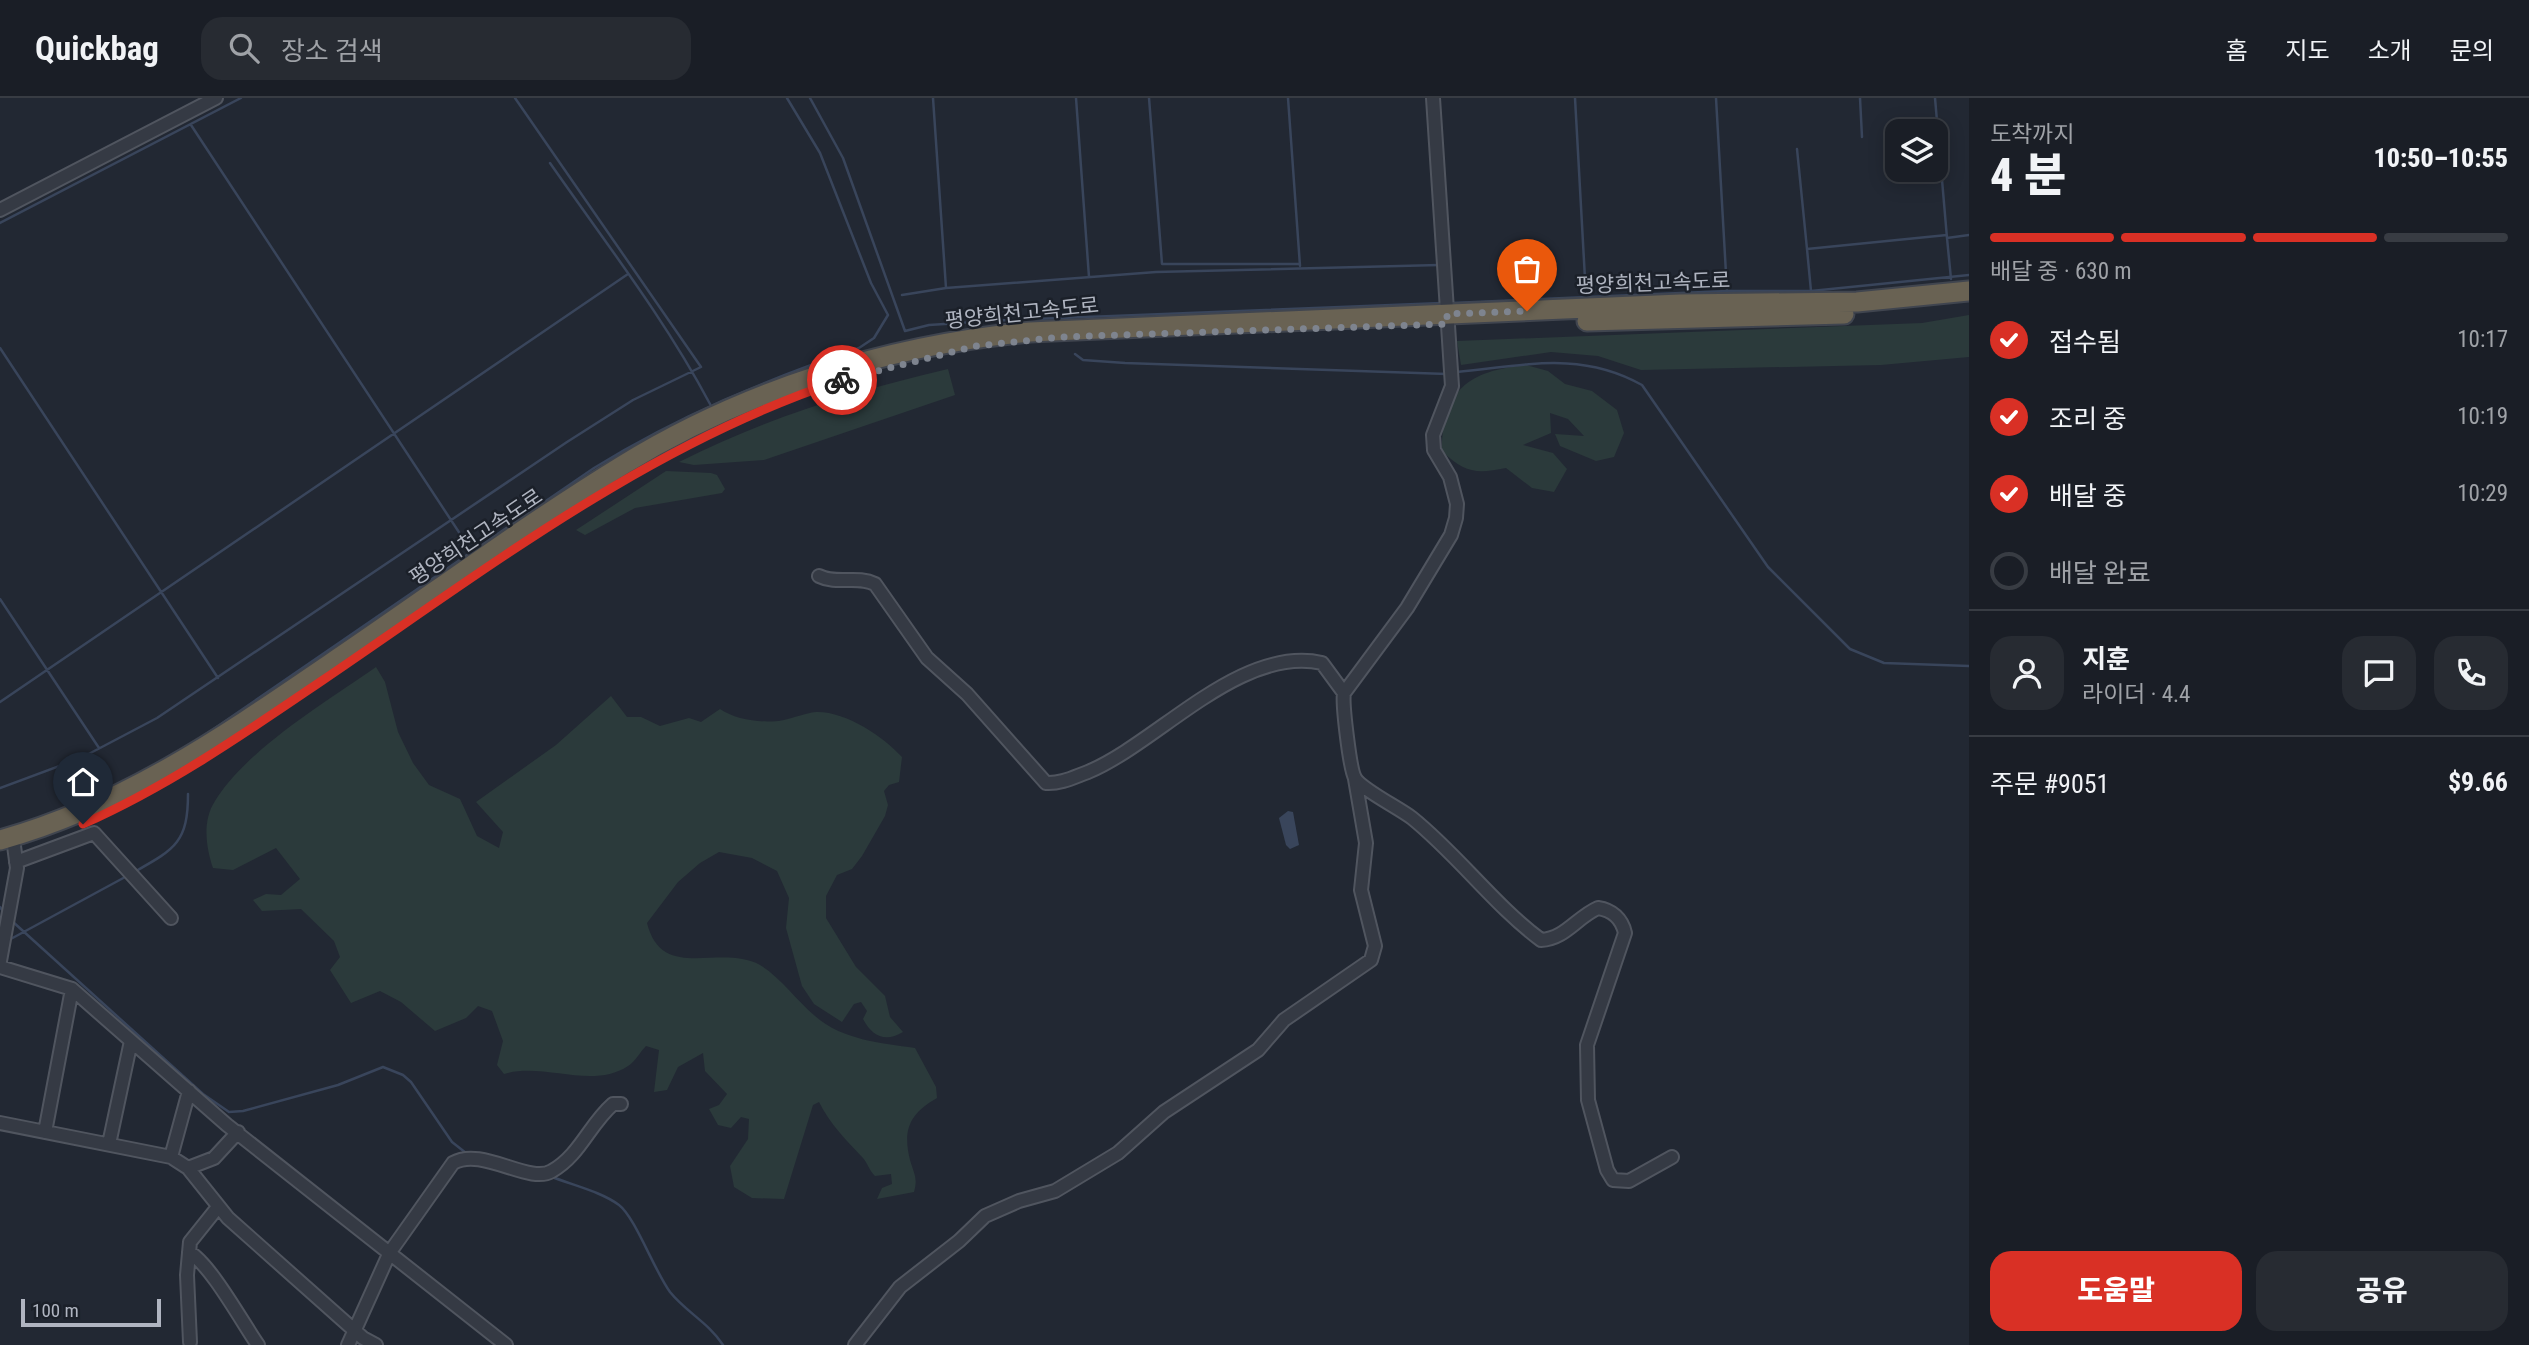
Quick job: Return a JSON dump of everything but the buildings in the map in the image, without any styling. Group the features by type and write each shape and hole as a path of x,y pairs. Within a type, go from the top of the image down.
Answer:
{"highway":[{"name":"평양희천고속도로","path":"8,849 63,832 102,815 220,751 607,488 722,427 796,395 869,371 976,346 1061,337 1447,319 1681,304 1857,302 1969,291"},
{"name":"평양희천고속도로","path":"1447,319 1765,319 1935,308 1969,302"}],"street":[{"path":"0,210 216,98"},
{"path":"855,1345 900,1287 959,1241 985,1216 1019,1201 1055,1191 1118,1153 1164,1112 1258,1050 1284,1020 1371,960 1375,946 1361,890 1366,842 1341,705 1343,693 1407,608 1451,535 1457,504 1450,477 1434,450 1433,435 1452,386 1433,98"},
{"path":"819,576 826,579 867,580 875,584 927,658 967,694 1046,783 1069,779 1114,760 1211,694 1263,667 1311,661 1322,663 1343,693"},
{"path":"1355,779 1420,824 1541,940 1552,940 1598,908 1614,914 1623,924 1625,933 1587,1045 1588,1100 1613,1180 1629,1181 1672,1157"},
{"path":"0,961 8,916 8,849 94,833 171,918"},
{"path":"0,967 72,989 238,1132 506,1345"},
{"path":"45,1132 72,989"},
{"path":"109,1144 131,1041"},
{"path":"171,1157 189,1091"},
{"path":"348,1345 390,1252 453,1163 460,1159 504,1163 540,1175 546,1174 575,1155 604,1112 613,1104 621,1104"},
{"path":"0,1124 171,1157 188,1168 218,1207 376,1345"},
{"path":"188,1168 214,1158 238,1132"},
{"path":"190,1342 189,1252 194,1234 218,1207"},
{"path":"189,1252 223,1293 257,1345"}],"shaded area":[{"path":"1969,315 1969,357 1881,365 1641,370 1598,356 1551,352 1461,365 1457,341 1922,323"},
{"path":"1526,365 1548,371 1565,384 1592,391 1617,410 1624,433 1614,457 1596,461 1560,446 1555,434 1584,436 1568,419 1550,413 1551,433 1523,445 1553,453 1567,469 1554,492 1532,488 1506,468 1479,471 1464,468 1442,451 1447,413 1462,387 1488,372"},
{"path":"948,369 955,395 764,460 694,465 679,462 811,407"},
{"path":"666,471 711,473 717,475 725,489 722,493 635,508 585,535 576,530"},
{"path":"376,667 385,682 398,732 413,763 429,785 460,799 477,836 499,848 503,832 476,802 556,745 611,696 627,717 641,717 660,726 689,718 701,722 720,709 742,718 768,722 816,712 827,713 863,726 894,749 902,757 899,782 889,785 884,791 888,805 885,816 862,856 852,869 837,875 826,896 826,918 856,967 885,996 890,1017 903,1032 890,1037 875,1033 863,1019 867,1011 861,1002 854,1004 842,1022 814,1004 802,986 786,928 789,898 777,871 752,858 719,852 700,863 678,882 647,923 655,941 665,952 679,957 744,959 760,965 775,976 815,1016 837,1030 862,1039 915,1048 936,1087 937,1098 915,1116 908,1130 908,1149 916,1179 914,1192 877,1199 882,1188 892,1184 891,1174 875,1176 871,1172 863,1158 833,1125 819,1102 813,1105 784,1199 752,1198 734,1187 730,1166 748,1139 749,1119 741,1117 731,1128 718,1125 709,1109 719,1105 727,1094 705,1071 703,1053 678,1067 667,1090 654,1092 659,1050 646,1046 628,1066 599,1076 535,1071 504,1074 497,1065 503,1041 492,1011 478,1006 466,1018 435,1031 401,1002 380,991 351,1003 330,970 340,957 334,941 301,909 262,911 253,900 266,894 281,895 300,879 276,848 233,870 213,868 207,843 207,825 215,801 247,763 289,728"}],"water":[{"path":"1288,811 1293,812 1299,845 1290,849 1286,845 1279,818"}],"waterway":[{"path":"0,223 241,98"},
{"path":"0,788 81,758 157,718 567,442 633,400 701,367 515,98"},
{"path":"199,739 594,468 691,415 756,386 859,348 874,338 888,315 871,283 820,153 787,98"},
{"path":"810,98 843,158 905,331 929,325 1007,320 1442,303"},
{"path":"933,98 946,288"},
{"path":"1076,98 1089,277"},
{"path":"1149,98 1162,264 1300,264"},
{"path":"1288,98 1300,266"},
{"path":"1575,98 1586,297"},
{"path":"1716,98 1727,291"},
{"path":"1860,98 1862,137"},
{"path":"1935,98 1947,238"},
{"path":"191,125 472,552"},
{"path":"1797,149 1807,249"},
{"path":"550,163 654,311 710,404"},
{"path":"1811,291 1807,249 1947,235"},
{"path":"1951,279 1947,238 1969,235"},
{"path":"902,295 946,288 1156,272 1439,265"},
{"path":"0,702 628,274"},
{"path":"1452,303 1727,291 1811,291 1969,275"},
{"path":"0,348 218,678"},
{"path":"1075,354 1083,360 1125,363 1447,374"},
{"path":"1457,372 1528,364 1573,364 1596,367 1642,385 1768,567 1850,649 1884,663 1969,666"},
{"path":"0,599 99,748"},
{"path":"136,871 170,850 177,842 185,823 188,794"},
{"path":"7,941 127,876"},
{"path":"0,907 5,914"},
{"path":"12,921 203,1094 229,1112 243,1111 338,1085 383,1067 403,1075 411,1082 452,1142 466,1153"},
{"path":"550,1176 594,1192 619,1205 631,1221 670,1292 711,1330 723,1345"}],"way so far":[{"path":"842,380 976,346 1061,337 1447,324 1447,314 1527,311"}],"route":[{"path":"83,824 220,751 607,488 722,427 796,395 842,380"}]}
